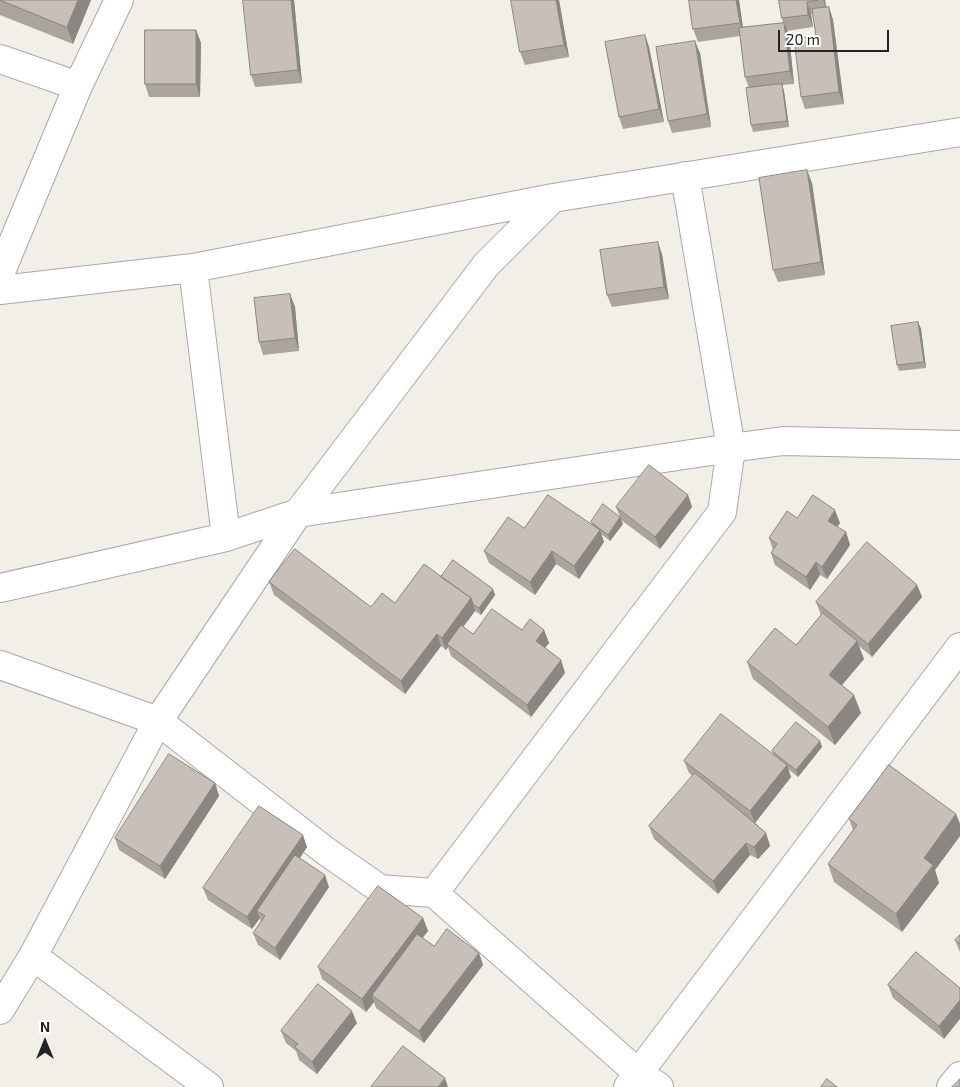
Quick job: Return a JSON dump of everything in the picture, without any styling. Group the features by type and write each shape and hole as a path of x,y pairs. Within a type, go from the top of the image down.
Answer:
{"street":[{"path":"0,274 78,86 119,0"},
{"path":"0,59 78,86"},
{"path":"0,290 193,268 553,198 960,132"},
{"path":"434,893 722,512 731,448 685,176"},
{"path":"0,1010 33,956 158,721 298,513 486,265 553,198"},
{"path":"193,268 226,537"},
{"path":"0,588 226,537 298,513 731,448 782,441 960,445"},
{"path":"0,666 158,721 327,852 380,889 434,893 642,1082 960,647"},
{"path":"33,956 209,1087"},
{"path":"951,1087 960,1076"}],"building":[{"path":"0,0 78,0 67,27"},
{"path":"243,0 291,0 298,70 251,75"},
{"path":"511,0 556,0 564,45 520,52"},
{"path":"689,0 736,0 740,23 693,29"},
{"path":"779,0 818,0 807,2 808,15 782,18"},
{"path":"829,7 839,92 801,97 794,38 816,36 812,9"},
{"path":"784,23 790,71 745,77 739,28"},
{"path":"145,30 196,30 196,84 145,84"},
{"path":"645,35 659,109 619,117 605,42"},
{"path":"695,41 707,114 668,121 656,47"},
{"path":"782,84 787,121 751,125 746,88"},
{"path":"807,170 821,262 773,270 759,178"},
{"path":"658,242 664,287 607,295 600,250"},
{"path":"290,294 295,338 259,342 254,298"},
{"path":"918,322 924,362 897,365 891,326"},
{"path":"649,465 688,495 655,537 616,507"},
{"path":"548,495 600,530 574,566 552,551 530,582 484,551 508,517 524,528"},
{"path":"813,495 835,510 828,521 846,532 822,567 816,562 806,577 771,553 777,544 769,538 787,511 797,518"},
{"path":"603,504 620,517 608,535 591,522"},
{"path":"867,542 917,585 868,644 816,602"},
{"path":"295,549 371,607 382,593 395,603 424,564 471,598 442,638 437,634 401,681 269,582"},
{"path":"453,560 493,589 479,608 473,604 471,598 441,577"},
{"path":"492,609 522,630 530,619 544,630 536,641 561,660 527,705 447,644 461,625 473,634"},
{"path":"823,613 857,641 829,675 854,695 828,727 747,662 775,628 796,645"},
{"path":"721,714 787,765 750,811 684,761"},
{"path":"796,722 820,741 796,770 772,751"},
{"path":"169,754 215,783 160,866 115,838"},
{"path":"889,765 956,814 924,858 933,865 896,914 828,864 857,825 849,819"},
{"path":"695,773 766,833 754,847 746,843 713,881 649,826"},
{"path":"259,806 303,835 247,917 203,888"},
{"path":"295,855 325,875 275,948 253,933 265,916 257,911"},
{"path":"378,886 423,918 362,999 318,967"},
{"path":"447,929 479,953 419,1031 372,995 417,934 434,946"},
{"path":"960,935 960,944 955,940"},
{"path":"916,952 960,988 960,1000 939,1026 888,985"},
{"path":"318,984 352,1011 312,1062 295,1047 298,1044 281,1031"},
{"path":"403,1046 445,1078 438,1087 371,1087"},
{"path":"827,1079 837,1087 821,1087"},
{"path":"960,1079 960,1087 952,1087"}]}
